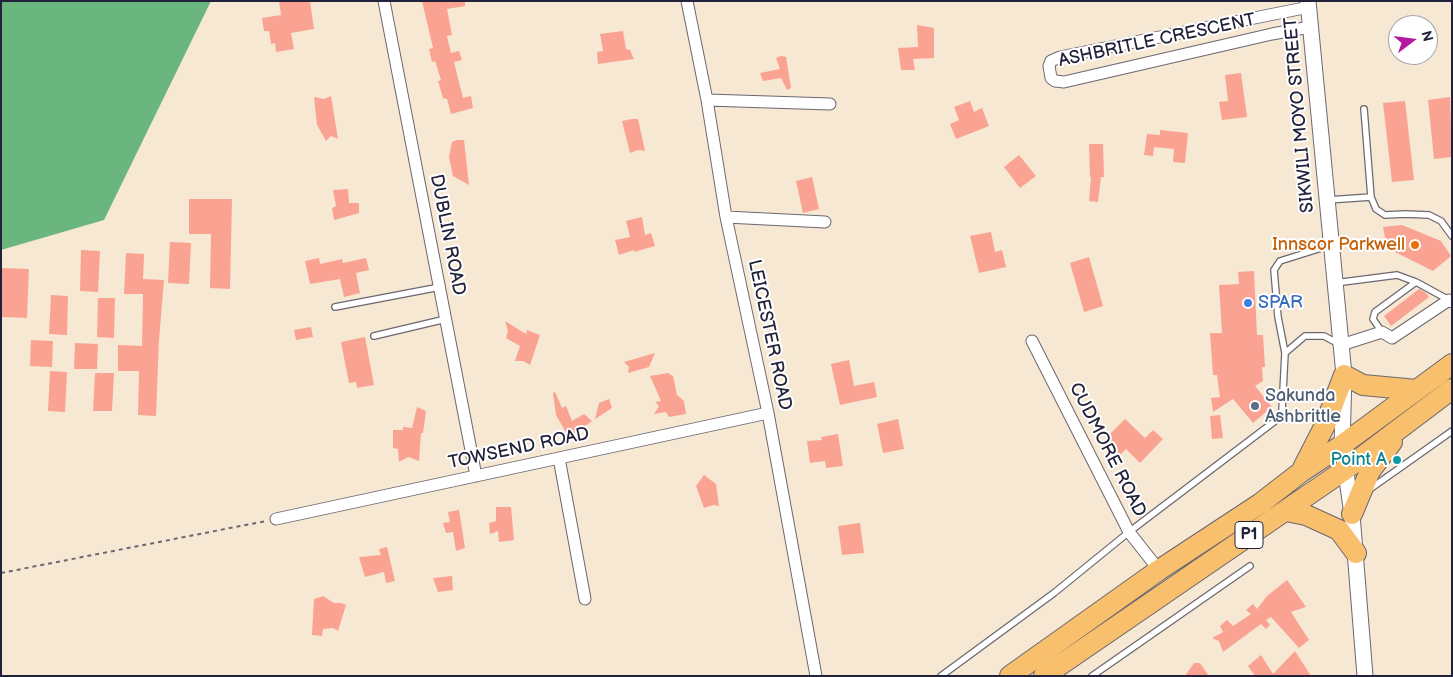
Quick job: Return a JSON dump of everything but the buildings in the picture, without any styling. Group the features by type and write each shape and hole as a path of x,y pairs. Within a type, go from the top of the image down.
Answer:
{"highway":[{"name":"P1","path":"1010,676 1159,570 1261,504 1301,472 1342,445 1452,364"},
{"path":"1301,472 1326,425 1344,375 1364,385 1417,390"},
{"name":"P1","path":"1044,676 1346,469 1452,390"},
{"path":"1355,506 1370,471 1411,419"},
{"path":"1286,511 1306,515 1339,530 1356,553"}],"street":[{"name":"DUBLIN ROAD","path":"384,1 476,476"},
{"name":"LEICESTER ROAD","path":"687,1 726,217 768,413 816,676"},
{"name":"SIKWILI MOYO STREET","path":"1308,4 1344,375 1342,445 1355,506 1356,553 1365,676"},
{"name":"ASHBRITLE CRESCENT","path":"1308,4 1060,57 1051,61 1049,66 1051,78 1055,81 1064,82 1310,27"},
{"path":"706,100 830,104"},
{"path":"726,217 825,222"},
{"path":"1341,346 1382,332 1389,338 1395,337 1450,301"},
{"name":"CUDMORE ROAD","path":"1032,341 1129,532 1159,570"},
{"name":"TOWSEND ROAD","path":"276,519 768,413"},
{"path":"559,458 585,599"}],"lane":[{"path":"1364,109 1371,197 1376,209 1385,215 1429,215 1441,222 1452,236"},
{"path":"1326,200 1371,197"},
{"path":"941,676 1054,593 1129,532 1279,418 1282,411 1285,353 1278,317 1274,270 1280,261 1331,245"},
{"path":"1335,283 1397,275 1416,282 1450,301"},
{"path":"1382,332 1373,318 1375,312 1416,282"},
{"path":"335,307 440,287"},
{"path":"374,336 446,319"},
{"path":"1285,353 1305,336 1324,336 1341,346"},
{"path":"1355,506 1452,430"},
{"path":"1092,676 1250,566"}],"path":[{"path":"1,573 276,519"}],"green space":[{"path":"1,1 211,1 104,220 1,250"}],"place":[{"name":"Innscor Parkwell","path":"1415,245"},
{"name":"SPAR","path":"1248,303"},
{"name":"Sakunda Ashbrittle","path":"1255,406"},
{"name":"Point A","path":"1397,460"}]}
